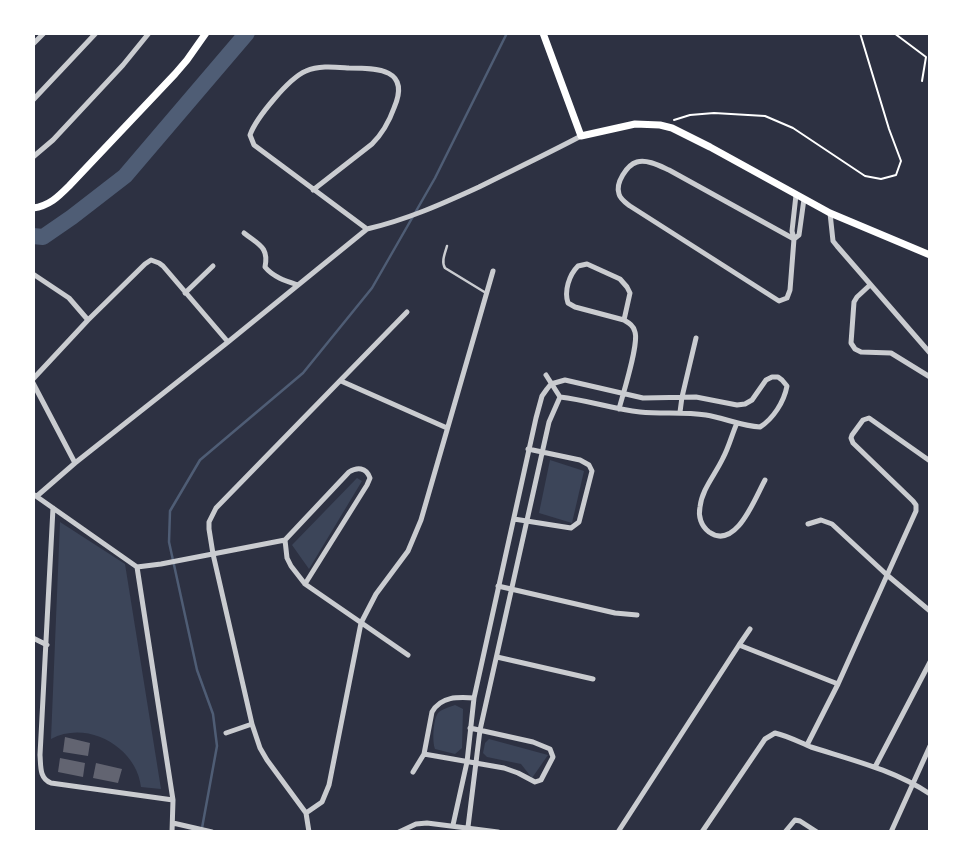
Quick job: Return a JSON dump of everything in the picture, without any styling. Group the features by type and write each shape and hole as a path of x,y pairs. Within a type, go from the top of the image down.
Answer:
{"main road":[{"path":"33,208 52,202 69,186 175,74 206,33"},
{"path":"543,33 581,136 635,124 672,128 830,213 930,256"}],"street":[{"path":"33,44 44,33"},
{"path":"33,100 96,33"},
{"path":"33,157 53,140 149,33"},
{"path":"313,190 379,137 400,96 397,81 392,75 374,68 313,68 296,76 257,120 250,135 254,145 313,190 367,229"},
{"path":"304,584 367,485 370,478 361,468 349,472 285,540 137,567 35,495 367,229 433,208 581,136"},
{"path":"794,239 669,170 651,163 635,162 629,167 618,194 622,200 779,301 789,295 794,239 792,231 796,195"},
{"path":"794,239 799,235 804,199"},
{"path":"830,213 833,241 930,353"},
{"path":"244,233 266,253 266,270 298,285"},
{"path":"75,463 33,381 88,320 148,261 159,263 228,342"},
{"path":"619,409 636,337 633,327 624,320 568,303 566,295 570,276 578,266 587,264 624,283 630,293 624,320"},
{"path":"185,293 213,266"},
{"path":"306,813 321,802 329,785 361,623 376,594 408,551 421,520 493,271"},
{"path":"35,277 69,298 88,320"},
{"path":"870,285 854,302 851,343 861,352 891,353 930,377"},
{"path":"309,832 306,813 267,760 252,724 213,554 209,522 216,508 407,312"},
{"path":"680,412 696,338"},
{"path":"546,375 560,397"},
{"path":"453,825 467,762 474,698 528,450 542,396 551,384 565,380 643,398 696,397 737,405 752,400 766,380 772,377 778,377 786,383 787,391 775,413 763,425 754,427 705,415 642,412 560,397"},
{"path":"341,382 447,428"},
{"path":"468,827 480,730 552,412 560,397"},
{"path":"807,745 915,517 916,505 853,443 852,435 863,420 869,418 930,461"},
{"path":"737,423 725,455 702,498 699,510 705,529 721,536 734,531 750,510 765,480"},
{"path":"514,519 571,528 575,526 580,518 592,471 585,462 528,450"},
{"path":"53,508 40,755 44,779 51,783 173,800"},
{"path":"808,524 821,520 832,524 930,611"},
{"path":"285,540 287,558 304,584 408,655"},
{"path":"137,567 173,800 172,832"},
{"path":"498,586 615,613 637,615"},
{"path":"618,832 750,629"},
{"path":"33,638 47,645"},
{"path":"739,645 838,684"},
{"path":"497,657 593,679"},
{"path":"875,767 930,662"},
{"path":"413,772 424,754 435,707 444,700 474,698"},
{"path":"226,733 252,724"},
{"path":"424,754 512,770 535,782 541,780 553,757 547,747 470,728"},
{"path":"702,832 772,733 875,767 913,783 930,794"},
{"path":"891,832 930,746"},
{"path":"33,752 40,755"},
{"path":"785,832 795,820 817,832"},
{"path":"173,823 212,832"},
{"path":"400,832 416,824 436,823 498,832"}],"lane":[{"path":"447,246 445,268 486,293"}],"path":[{"path":"660,125 690,115 714,113 765,116 793,128 865,176 881,179 896,175 901,162 888,129 860,33"},
{"path":"894,33 926,57 922,81"}],"shaded area":[{"path":"550,460 584,471 572,523 539,513"},
{"path":"357,478 362,481 309,569 292,545"},
{"path":"60,522 125,564 161,789 141,787 138,773 121,749 95,735 65,734 51,739"},
{"path":"455,705 463,709 462,748 455,754 435,749 433,736 438,713"},
{"path":"489,739 548,755 532,778 521,764 487,757 483,753 485,743"}],"building":[{"path":"65,737 90,743 88,756 63,752"},
{"path":"60,758 85,763 83,777 58,772"},
{"path":"96,763 122,769 118,783 93,778"}],"waterway":[{"path":"33,236 43,237 125,176 247,33"},
{"path":"202,828 217,746 213,714 197,670 169,542 170,511 200,460 303,373 372,288 435,178 507,33"}]}
